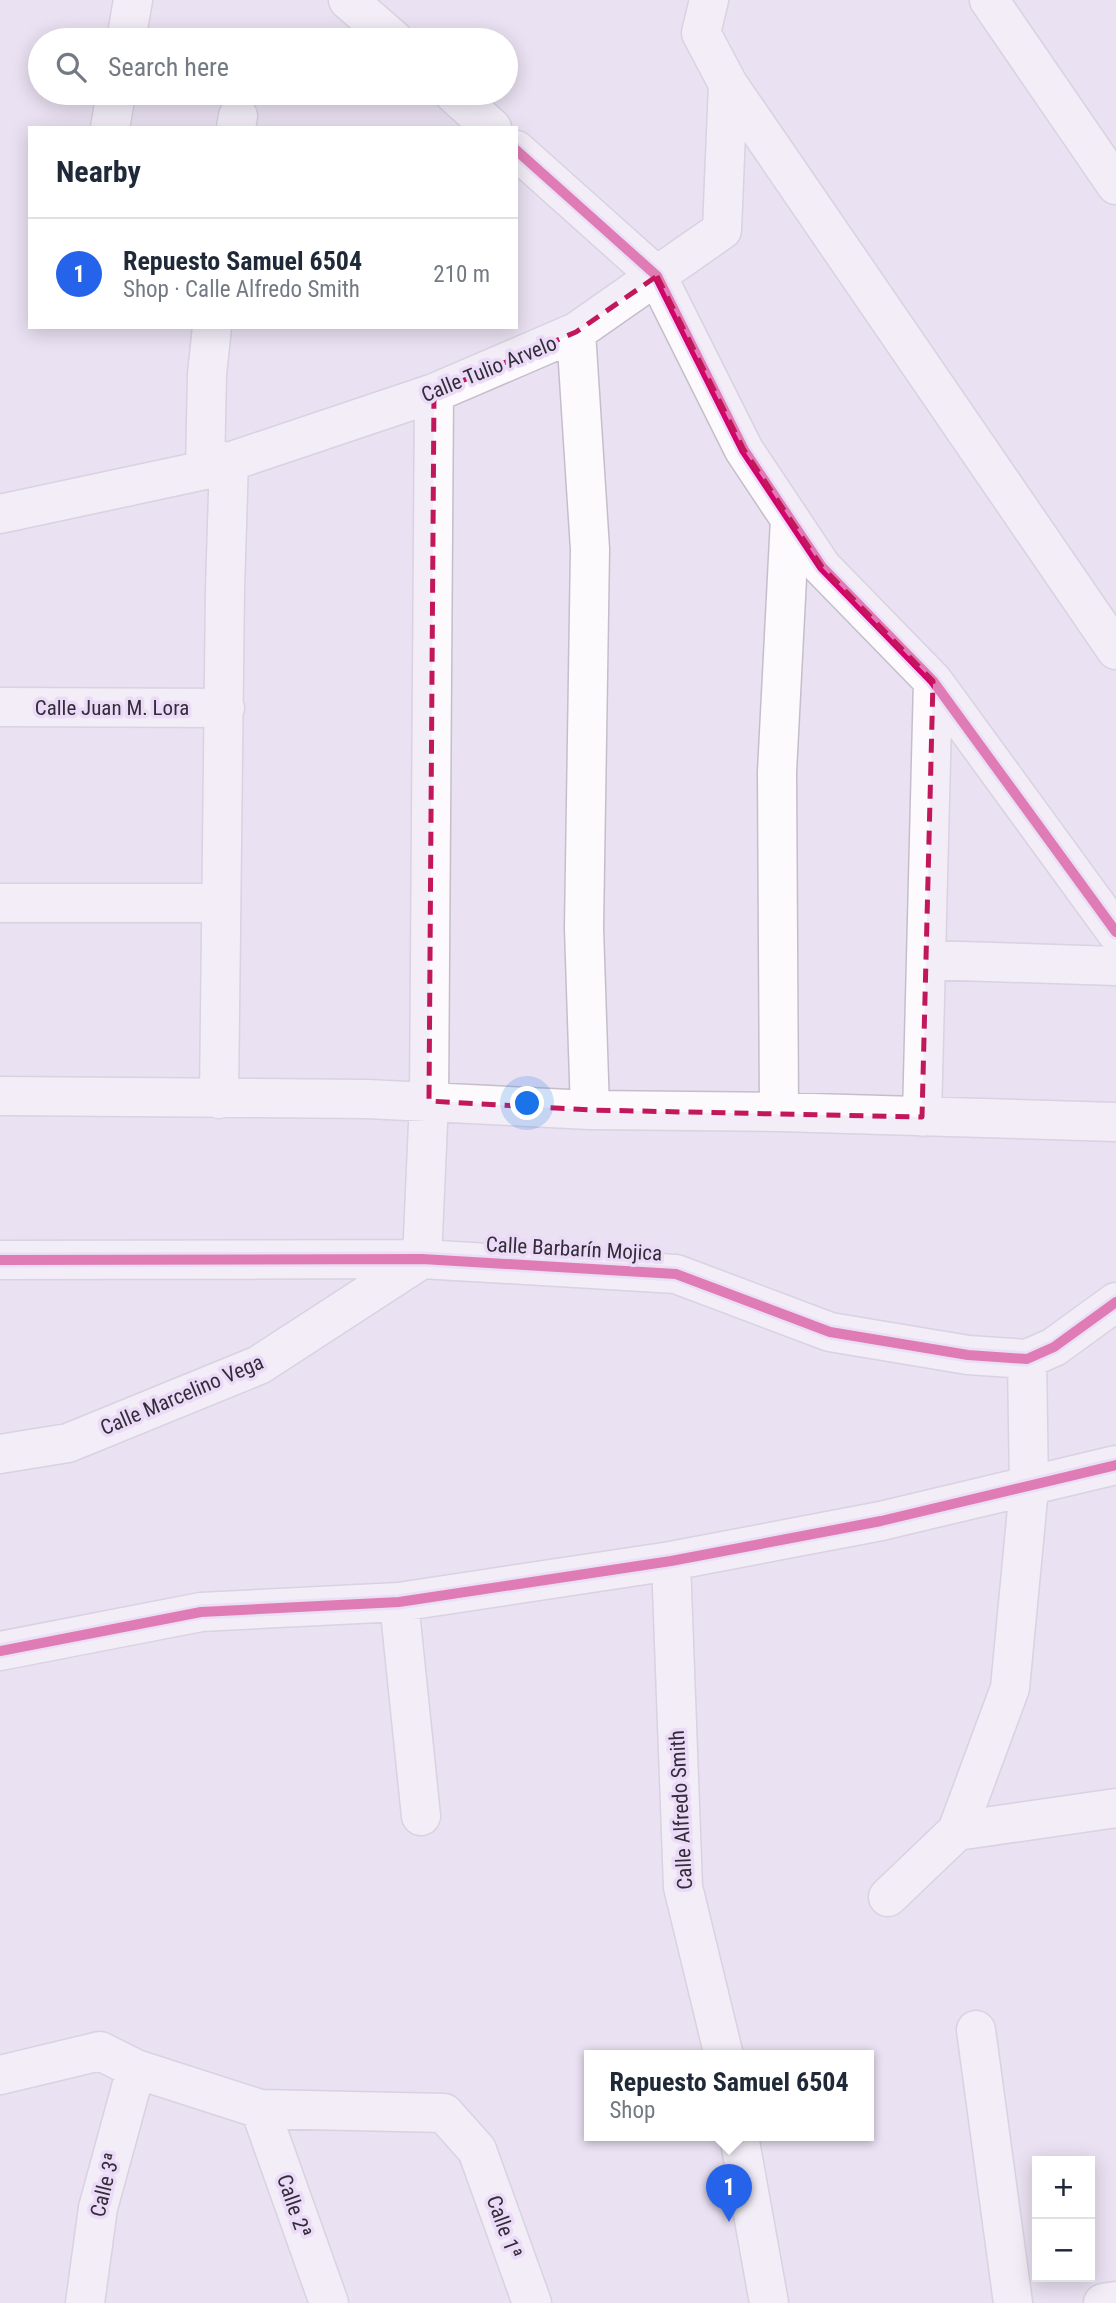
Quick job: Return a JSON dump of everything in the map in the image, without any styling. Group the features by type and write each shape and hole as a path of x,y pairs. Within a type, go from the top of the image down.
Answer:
{"street":[{"path":"128,28 133,0"},
{"path":"348,0 380,28"},
{"path":"709,0 701,33 728,84 1116,650"},
{"path":"989,0 1116,185"},
{"name":"Calle Tulio Arvelo","path":"0,514 217,465 434,393 576,332 722,230 728,84"},
{"path":"110,126 114,105"},
{"path":"466,105 490,126"},
{"path":"518,152 657,276 744,450 822,567 933,681 1116,932"},
{"path":"212,329 207,374 217,465 225,589 219,1099"},
{"path":"576,332 590,548 584,928 590,1110"},
{"path":"422,1259 429,1101 434,393"},
{"path":"779,1112 777,772 790,519"},
{"path":"922,1117 933,681"},
{"name":"Calle Juan M. Lora","path":"0,707 225,708"},
{"path":"0,903 220,903"},
{"path":"928,960 1116,966"},
{"path":"0,1096 429,1101 590,1110 779,1112 1116,1122"},
{"name":"Calle Barbarín Mojica","path":"0,1260 422,1259 676,1274 830,1332 968,1355 1027,1359 1054,1347 1116,1303"},
{"name":"Calle Marcelino Vega","path":"0,1454 68,1443 259,1365 422,1259"},
{"path":"888,1897 957,1831 1010,1688 1029,1488 1027,1359"},
{"path":"0,1651 201,1612 400,1602 671,1561 881,1521 1029,1488 1116,1465"},
{"name":"Calle Alfredo Smith","path":"671,1561 683,1887 723,2050"},
{"path":"400,1602 421,1816"},
{"path":"957,1831 1116,1808"},
{"path":"976,2030 1013,2303"},
{"path":"0,2075 100,2050 136,2068 260,2109"},
{"name":"Calle 3ª","path":"85,2303 97,2207 136,2068"},
{"name":"Calle 1ª","path":"260,2109 444,2113 477,2150 532,2303"},
{"name":"Calle 2ª","path":"260,2109 329,2303"},
{"path":"740,2141 769,2303"},
{"path":"1103,2303 1116,2301"}],"highlighted area":[{"path":"657,276 744,450 822,567 933,681 922,1117 590,1110 429,1101 434,393 576,332"}],"cycle path":[{"path":"518,152 657,276 744,450 822,567 933,681 1116,932"},
{"path":"0,1260 422,1259 676,1274 830,1332 968,1355 1027,1359 1054,1347 1116,1302"},
{"path":"0,1651 201,1612 399,1602 671,1561 881,1521 1116,1465"}],"place":[{"name":"Repuesto Samuel 6504","path":"729,2222"}]}
